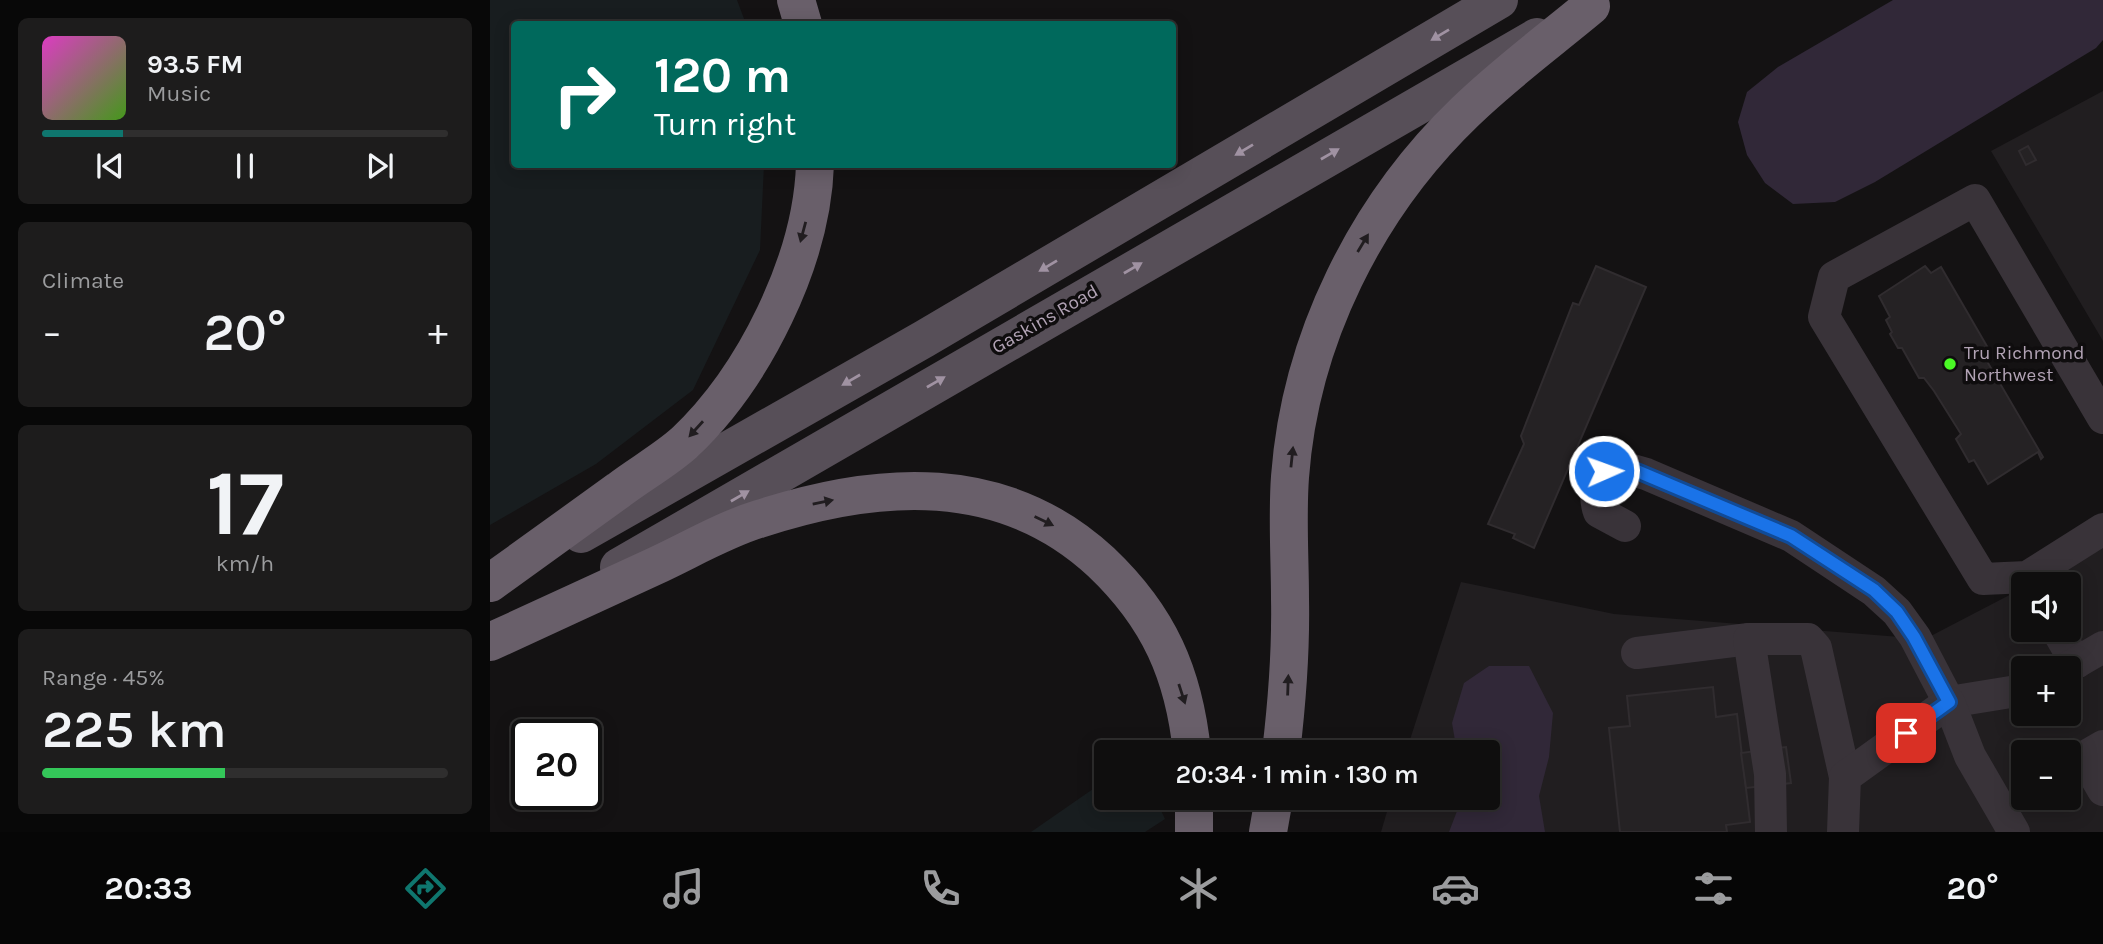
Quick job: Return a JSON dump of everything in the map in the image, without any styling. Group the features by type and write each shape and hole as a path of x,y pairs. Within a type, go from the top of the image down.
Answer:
{"highway":[{"path":"796,0 802,21"},
{"path":"1282,740 1287,702 1288,507 1295,429 1326,320 1344,276 1377,220 1441,135 1466,110 1596,3"},
{"path":"490,585 683,444 737,382 768,329 796,259 809,211 814,168"},
{"path":"490,642 757,519 816,503 886,491 971,494 1004,503 1051,524 1085,547 1149,615 1170,658 1185,704 1190,740"},
{"path":"1194,810 1194,832"},
{"path":"1268,832 1272,810"}],"main road":[{"path":"490,585 936,332 1499,0"},
{"name":"Gaskins Road","path":"490,642 1215,220 1596,3"}],"street":[{"path":"2011,580 1983,579 1824,317 1834,277 1975,200 2103,418"},
{"path":"1625,526 1599,512 1594,498 1604,471 1611,464 1646,474 1791,536 1874,590 1897,612 1914,637 1949,702 1970,756 2006,831"},
{"path":"2042,572 2103,529"},
{"path":"1749,639 1770,774 1771,832"},
{"path":"1637,653 1749,639 1808,639 1816,648 1845,777 1843,832"},
{"path":"2081,660 2103,647"},
{"path":"1845,777 1949,702 2011,692"},
{"path":"2103,746 2084,757 2103,790"}],"shaded area":[{"path":"490,0 737,0 745,21 511,21 511,168 764,168 760,250 693,390 596,464 490,525"},
{"path":"1893,0 2103,0 2103,40 2096,48 1875,182 1835,202 1793,204 1765,183 1747,155 1738,122 1747,92 1778,67"},
{"path":"2103,91 2103,341 1991,151"},
{"path":"2103,546 2103,832 1381,832 1387,810 1500,810 1500,740 1410,740 1461,582 1614,614 1925,639 2011,594 2011,642 2081,642 2081,572 2052,572"},
{"path":"1489,666 1529,666 1553,713 1549,757 1539,796 1545,832 1449,832 1457,810 1500,810 1500,740 1455,740 1452,723 1464,683"},
{"path":"1094,788 1094,810 1161,810 1165,819 1145,832 1031,832"}],"building":[{"path":"2028,146 2036,160 2026,165 2019,151"},
{"path":"1596,266 1646,287 1534,548 1513,538 1515,534 1488,524 1524,444 1521,436 1573,303 1579,305"},
{"name":"Tru Richmond Northwest","path":"1925,266 1931,273 1941,267 1988,348 1981,351 2043,457 2041,459 2038,452 1988,484 1974,460 1969,462 1956,439 1961,434 1934,391 1924,378 1919,378 1902,348 1898,348 1886,320 1890,317 1879,296"},
{"path":"1713,687 1716,717 1737,714 1750,822 1726,825 1727,832 1620,832 1609,728 1630,726 1627,696"},
{"path":"1786,747 1791,783 1746,788 1741,753"}],"place":[{"name":"Tru Richmond Northwest","path":"1950,364"}],"route":[{"path":"1604,471 1611,464 1625,466 1791,536 1874,590 1897,612 1914,637 1949,702 1906,733"}]}
